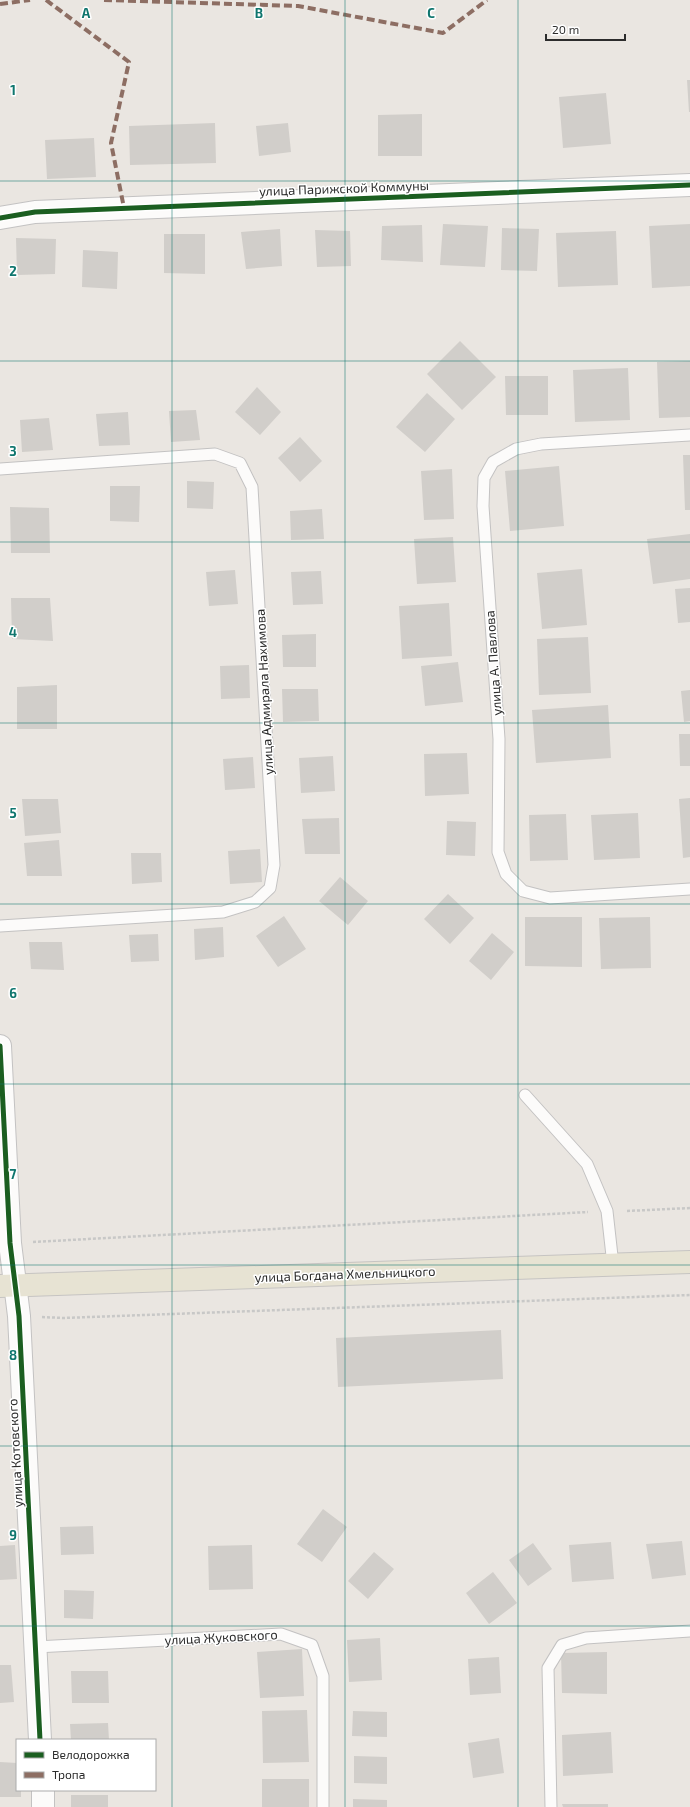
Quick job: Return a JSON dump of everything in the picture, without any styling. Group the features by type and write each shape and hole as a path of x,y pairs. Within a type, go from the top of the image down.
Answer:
{"main road":[{"name":"улица Богдана Хмельницкого","path":"8,1286 690,1262"}],"street":[{"name":"улица Парижской Коммуны","path":"0,218 35,212 690,185"},
{"name":"улица Котовского","path":"0,1046 10,1243 8,1286 19,1316 40,1739"},
{"path":"43,1791 44,1807"}],"lane":[{"name":"улица А. Павлова","path":"690,435 541,444 516,448 493,462 484,478 483,506 498,739 498,852 506,874 523,891 550,898 690,889"},
{"name":"улица Адмирала Нахимова","path":"0,469 215,454 240,463 252,487 274,865 270,888 255,902 223,912 0,926"},
{"path":"525,1095 587,1164 607,1212 613,1265"},
{"path":"551,1807 548,1668 562,1645 586,1638 690,1631"},
{"name":"улица Жуковского","path":"36,1647 281,1634 312,1645 323,1676 323,1807"}],"path":[{"path":"30,1242 690,1208"},
{"path":"40,1317 63,1318 690,1296"}],"building":[{"path":"687,80 690,80 690,112 689,112"},
{"path":"606,93 611,144 563,148 559,97"},
{"path":"422,114 422,156 378,156 378,115"},
{"path":"215,123 216,163 130,165 129,126"},
{"path":"288,123 291,152 259,156 256,126"},
{"path":"94,138 96,177 47,179 45,140"},
{"path":"443,224 488,226 485,267 440,265"},
{"path":"690,224 690,286 652,288 649,226"},
{"path":"422,225 423,262 381,260 382,226"},
{"path":"502,228 539,229 537,271 501,270"},
{"path":"280,229 282,266 246,269 241,232"},
{"path":"315,230 350,231 351,266 317,267"},
{"path":"616,231 618,285 558,287 556,233"},
{"path":"164,234 205,234 205,274 164,273"},
{"path":"16,238 56,239 55,274 17,275"},
{"path":"83,250 118,252 117,289 82,287"},
{"path":"460,341 496,377 462,410 427,374"},
{"path":"690,361 690,417 659,418 657,362"},
{"path":"628,368 630,420 575,422 573,370"},
{"path":"505,376 548,376 548,415 506,415"},
{"path":"257,387 281,412 260,435 235,412"},
{"path":"427,393 455,419 425,452 396,427"},
{"path":"196,410 200,440 171,442 169,411"},
{"path":"128,412 130,445 99,446 96,414"},
{"path":"49,418 53,450 22,452 20,420"},
{"path":"300,437 322,461 300,482 278,458"},
{"path":"683,455 690,455 690,510 685,510"},
{"path":"559,466 564,526 510,531 505,471"},
{"path":"452,469 454,519 424,520 421,471"},
{"path":"187,481 214,482 213,509 187,508"},
{"path":"110,486 140,486 139,522 110,521"},
{"path":"10,507 49,508 50,553 11,553"},
{"path":"322,509 324,539 291,540 290,511"},
{"path":"690,534 690,579 653,584 647,539"},
{"path":"453,537 456,582 417,584 414,539"},
{"path":"582,569 587,625 542,629 537,573"},
{"path":"235,570 238,604 209,606 206,572"},
{"path":"321,571 323,604 293,605 291,572"},
{"path":"690,588 690,622 678,623 675,589"},
{"path":"11,598 50,598 53,641 12,639"},
{"path":"449,603 452,656 402,659 399,606"},
{"path":"316,634 316,667 283,667 282,635"},
{"path":"588,637 591,693 539,695 537,639"},
{"path":"458,662 463,702 425,706 421,666"},
{"path":"249,665 250,698 221,699 220,666"},
{"path":"57,685 57,729 17,729 17,687"},
{"path":"282,689 318,689 319,721 283,722"},
{"path":"690,690 690,721 684,722 681,691"},
{"path":"608,705 611,758 536,763 532,710"},
{"path":"679,734 690,734 690,766 680,766"},
{"path":"467,753 469,794 425,796 424,754"},
{"path":"333,756 335,791 301,793 299,758"},
{"path":"253,757 255,788 225,790 223,759"},
{"path":"690,798 690,857 683,858 679,799"},
{"path":"22,799 58,799 61,833 25,836"},
{"path":"638,813 640,858 594,860 591,815"},
{"path":"566,814 568,860 530,861 529,815"},
{"path":"339,818 340,854 305,854 302,819"},
{"path":"447,821 476,822 475,856 446,855"},
{"path":"59,840 62,876 27,876 24,843"},
{"path":"260,849 262,882 230,884 228,851"},
{"path":"131,853 161,853 162,882 132,884"},
{"path":"340,877 368,901 348,925 319,901"},
{"path":"448,894 474,918 450,944 424,919"},
{"path":"284,916 306,949 278,967 256,936"},
{"path":"525,917 582,917 582,967 525,966"},
{"path":"650,917 651,968 601,969 599,918"},
{"path":"223,927 224,957 195,960 194,929"},
{"path":"492,933 514,952 491,980 469,961"},
{"path":"158,934 159,961 131,962 129,935"},
{"path":"29,942 62,942 64,970 31,969"},
{"path":"501,1330 503,1379 338,1387 336,1338"},
{"path":"323,1509 347,1527 322,1562 297,1544"},
{"path":"93,1526 94,1554 61,1555 60,1527"},
{"path":"682,1541 686,1575 652,1579 646,1544"},
{"path":"611,1542 614,1579 572,1582 569,1545"},
{"path":"533,1543 552,1569 528,1586 509,1560"},
{"path":"15,1545 17,1579 0,1580 0,1546"},
{"path":"252,1545 253,1589 209,1590 208,1546"},
{"path":"374,1552 394,1569 368,1599 348,1581"},
{"path":"493,1572 517,1603 489,1624 466,1593"},
{"path":"64,1590 94,1591 93,1619 64,1618"},
{"path":"380,1638 382,1680 349,1682 347,1640"},
{"path":"302,1649 304,1696 260,1698 257,1652"},
{"path":"607,1652 607,1694 562,1693 561,1653"},
{"path":"499,1657 501,1693 470,1695 468,1659"},
{"path":"0,1665 11,1665 14,1702 0,1703"},
{"path":"71,1671 108,1671 109,1703 72,1703"},
{"path":"307,1710 309,1762 263,1763 262,1711"},
{"path":"353,1711 387,1712 387,1737 352,1736"},
{"path":"108,1723 109,1739 71,1739 70,1724"},
{"path":"611,1732 613,1773 563,1776 562,1735"},
{"path":"499,1738 504,1773 473,1778 468,1743"},
{"path":"354,1756 387,1757 387,1784 354,1783"},
{"path":"0,1762 16,1763 16,1791 21,1791 21,1797 0,1797"},
{"path":"262,1779 309,1779 309,1807 262,1807"},
{"path":"71,1795 108,1795 108,1807 71,1807"},
{"path":"353,1799 387,1800 387,1807 353,1807"},
{"path":"562,1804 608,1804 608,1807 563,1807"}],"marked path":[{"path":"0,4 30,0"},
{"path":"46,0 129,62 111,143 124,208"},
{"path":"104,0 298,6 443,33 487,0"}],"cycle path":[{"path":"0,218 35,212 690,185"},
{"path":"0,1046 10,1243 19,1316 40,1739"}]}
